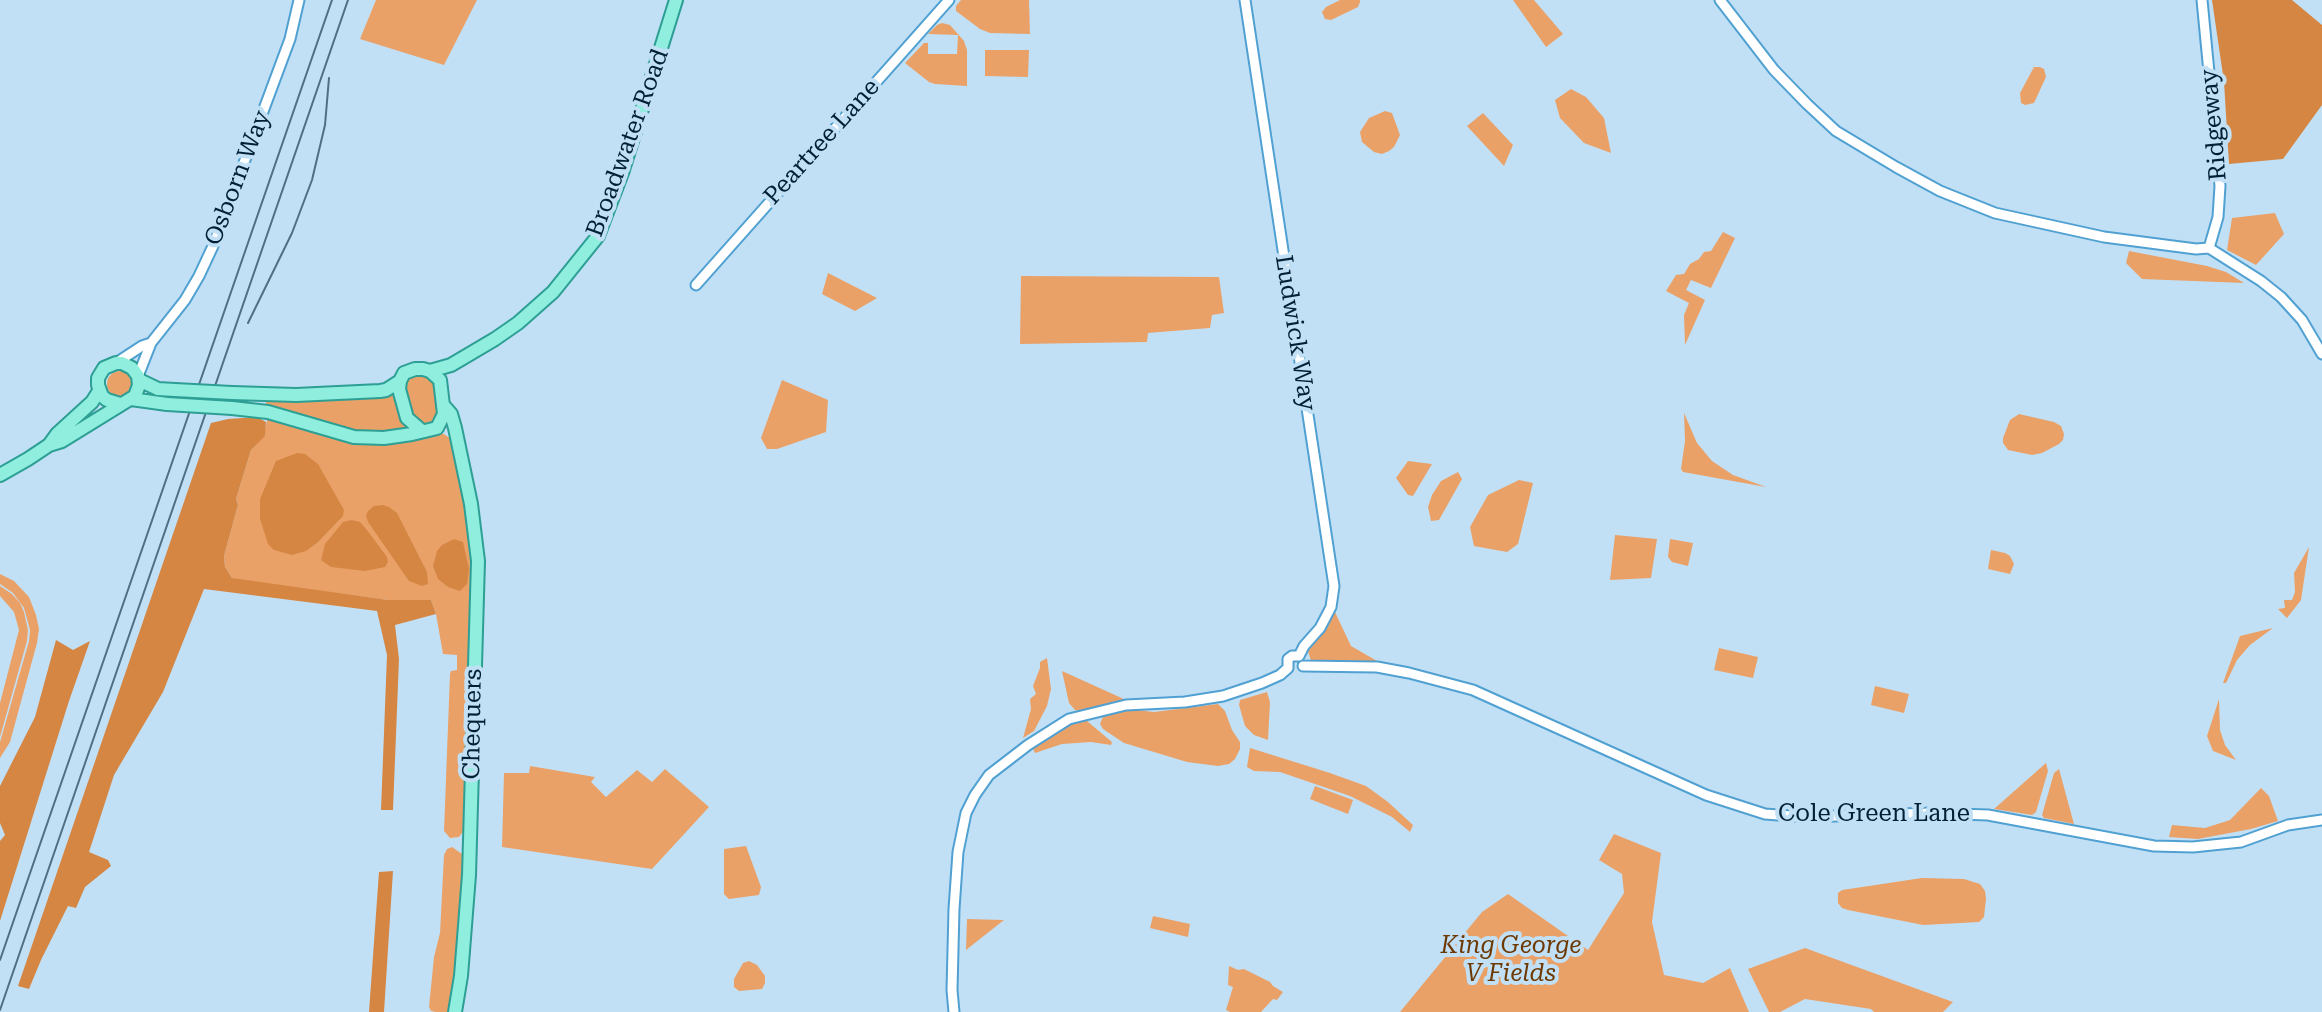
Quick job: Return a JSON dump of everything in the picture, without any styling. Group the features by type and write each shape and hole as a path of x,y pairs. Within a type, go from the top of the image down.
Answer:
{"main road":[{"name":"Broadwater Road","path":"430,371 451,365 495,339 537,308 598,236 622,173 676,0"},
{"path":"49,445 92,402 99,391 98,378 104,368 116,363 127,365 138,378 158,389 283,395 380,391 392,387 408,371 430,371 440,380 444,406 444,414 437,428"},
{"name":"Broadwater Road","path":"440,380 451,365"},
{"path":"0,475 125,402 137,391 138,378"},
{"path":"400,381 399,395 407,418 422,431"},
{"path":"99,391 107,400 268,412 354,437 384,438 437,428 456,437"},
{"name":"Chequers","path":"444,406 451,414 471,504 478,561 469,875 455,1012"}],"street":[{"name":"Osborn Way","path":"138,378 151,343 185,300 213,246 290,39 299,0"},
{"name":"Peartree Lane","path":"696,285 949,0"},
{"name":"Ludwick Way","path":"954,1012 952,990 958,852 966,813 982,783 995,769 1069,719 1126,705 1185,702 1223,696 1280,675 1288,668 1288,659 1292,656 1301,661 1304,646 1320,628 1331,607 1334,586 1245,0"},
{"path":"1720,0 1774,70 1836,131 1940,191 1995,213 2104,237 2181,248 2209,248 2281,297 2302,320 2322,354"},
{"name":"Ridgeway","path":"2202,0 2220,186 2218,217 2209,248"},
{"name":"Osborn Way","path":"116,363 151,343"},
{"name":"Cole Green Lane","path":"1301,661 1377,667 1473,690 1706,795 1765,814 1805,817 1945,813 1988,815 2154,846 2193,847 2241,842 2288,825 2322,820"}],"green space":[{"path":"376,0 477,0 444,65 360,39"},
{"path":"961,0 1029,0 1030,34 990,33 980,29 956,11"},
{"path":"1340,0 1360,2 1358,7 1331,20 1325,19 1322,12"},
{"path":"1513,0 1534,0 1563,34 1546,47"},
{"path":"942,23 950,25 964,41 967,86 929,82 905,63 924,43 928,43 928,54 957,54 958,35 928,34"},
{"path":"985,50 1029,50 1028,77 985,76"},
{"path":"2034,67 2044,69 2046,77 2034,103 2025,105 2021,103 2020,93"},
{"path":"1571,89 1586,97 1604,118 1611,153 1584,143 1560,118 1555,100"},
{"path":"1385,111 1392,113 1400,135 1394,147 1382,154 1374,152 1362,142 1360,132 1369,118"},
{"path":"1483,113 1513,145 1504,166 1467,126"},
{"path":"2275,213 2284,234 2256,265 2227,250 2232,218"},
{"path":"1723,232 1735,238 1711,288 1691,280 1686,290 1705,300 1685,345 1684,315 1689,303 1666,291 1676,275 1684,274 1704,252 1711,251"},
{"path":"2129,251 2207,266 2226,272 2244,283 2142,279 2126,263"},
{"path":"828,273 877,298 855,311 822,294"},
{"path":"1021,276 1219,277 1224,313 1212,315 1210,328 1148,333 1147,342 1020,344"},
{"path":"120,371 129,375 133,384 129,393 120,397 111,393 107,384 111,375"},
{"path":"418,374 432,380 439,409 435,421 428,425 412,419 403,394 405,381"},
{"path":"782,380 828,400 826,432 777,449 767,449 761,438"},
{"path":"394,390 405,424 410,429 368,435 266,408 266,402 259,401"},
{"path":"1684,413 1697,443 1712,461 1733,475 1766,487 1683,472"},
{"path":"2019,414 2061,426 2063,440 2042,453 2032,455 2008,450 2003,438 2010,420"},
{"path":"268,415 347,440 437,433 451,439 456,437 475,527 465,829 459,837 450,838 444,831 450,674 457,670 457,655 443,654 431,600 388,600 242,581 232,578 225,567 224,556 238,505 236,499 251,450 264,436"},
{"path":"1408,461 1432,464 1413,496 1408,495 1396,478"},
{"path":"1458,472 1462,479 1439,520 1431,521 1428,507 1432,495 1441,481"},
{"path":"1519,480 1533,483 1518,544 1507,552 1474,546 1470,527 1488,495"},
{"path":"1615,535 1657,539 1651,578 1610,580"},
{"path":"1670,539 1693,543 1688,566 1672,562 1668,557"},
{"path":"2309,547 2301,600 2287,618 2278,609 2285,608 2284,600 2292,600 2295,592 2294,573"},
{"path":"1991,550 2010,556 2014,564 2010,574 1988,569"},
{"path":"0,574 14,581 29,597 39,629 10,742 0,758 0,742 30,630 24,608 13,593 0,584"},
{"path":"0,586 20,603 28,630 0,737 0,703 19,630 14,612 0,596"},
{"path":"1334,610 1351,646 1377,661 1377,664 1314,664 1311,661 1308,651"},
{"path":"2273,628 2250,645 2237,660 2226,683 2223,683 2240,636"},
{"path":"1719,648 1758,657 1753,678 1714,670"},
{"path":"1047,658 1051,689 1047,706 1034,731 1023,738 1031,709 1030,699 1036,694 1033,686 1040,662"},
{"path":"1062,671 1126,700 1075,710 1069,703"},
{"path":"1875,686 1909,694 1904,713 1871,705"},
{"path":"1267,692 1270,702 1268,740 1254,735 1245,726 1239,705 1240,700"},
{"path":"2219,699 2220,730 2225,745 2236,760 2213,751 2207,736"},
{"path":"1218,704 1225,711 1240,742 1240,749 1229,764 1218,766 1187,762 1124,743 1100,724 1104,714 1128,709 1154,712"},
{"path":"1079,720 1087,721 1112,742 1111,745 1091,742 1062,744 1035,753 1032,747"},
{"path":"1250,748 1366,786 1413,825 1410,832 1392,817 1350,796 1280,772 1254,771 1247,767"},
{"path":"2046,763 2048,771 2036,812 2032,815 1994,809"},
{"path":"530,766 595,777 591,782 606,797 637,770 652,782 665,769 709,807 652,869 502,847 504,773 529,773"},
{"path":"2059,769 2074,824 2042,815 2054,773"},
{"path":"1315,786 1353,800 1348,814 1310,799"},
{"path":"2261,788 2269,796 2278,821 2198,839 2169,837 2172,825 2205,828 2230,820"},
{"name":"King George V Fields","path":"1614,834 1661,853 1652,922 1664,975 1703,983 1730,968 1749,1012 1400,1012 1482,912 1508,894 1588,950 1624,893 1622,874 1599,860"},
{"path":"746,846 761,887 759,895 729,899 724,894 724,849"},
{"path":"452,847 464,859 455,977 450,1012 436,1012 429,1007 434,957 440,933 444,855"},
{"path":"1922,878 1964,879 1980,884 1986,899 1984,917 1979,922 1923,925 1848,910 1838,903 1838,893 1842,890"},
{"path":"1153,916 1190,924 1188,937 1150,928"},
{"path":"967,919 1004,920 966,950"},
{"path":"1805,948 1953,1002 1943,1012 1874,1012 1805,999 1780,1012 1769,1012 1748,969"},
{"path":"749,961 757,965 765,976 765,983 762,989 739,991 734,987 734,979 743,963"},
{"path":"1229,966 1244,969 1283,992 1261,1012 1230,1012 1226,1010 1233,987 1228,985"}],"shaded area":[{"path":"2212,0 2292,0 2322,25 2322,105 2283,159 2229,164 2224,82"},
{"path":"257,417 266,422 265,436 251,450 236,499 238,505 224,556 225,567 232,578 388,600 431,600 436,614 395,625 399,659 393,810 381,810 387,655 377,611 204,589 163,692 114,775 89,852 108,860 111,866 85,887 76,908 68,906 29,989 18,986 211,423"},
{"path":"297,453 305,454 318,464 344,510 343,516 318,542 306,551 292,555 274,550 268,544 260,519 260,499 276,461"},
{"path":"383,505 397,513 427,572 428,584 422,586 409,581 368,522 368,511 374,506"},
{"path":"343,522 360,522 387,557 385,567 365,571 331,567 321,560 325,544"},
{"path":"454,539 463,542 469,569 467,584 460,591 438,579 433,566 437,551"},
{"path":"56,640 73,650 90,641 0,921 0,841 5,835 0,823 0,786 35,717"},
{"path":"393,871 384,1012 369,1012 379,872"}],"railway":[{"path":"0,960 332,0"},
{"path":"0,1010 348,0"},
{"path":"248,323 292,233 312,180 325,125 329,78"}]}
